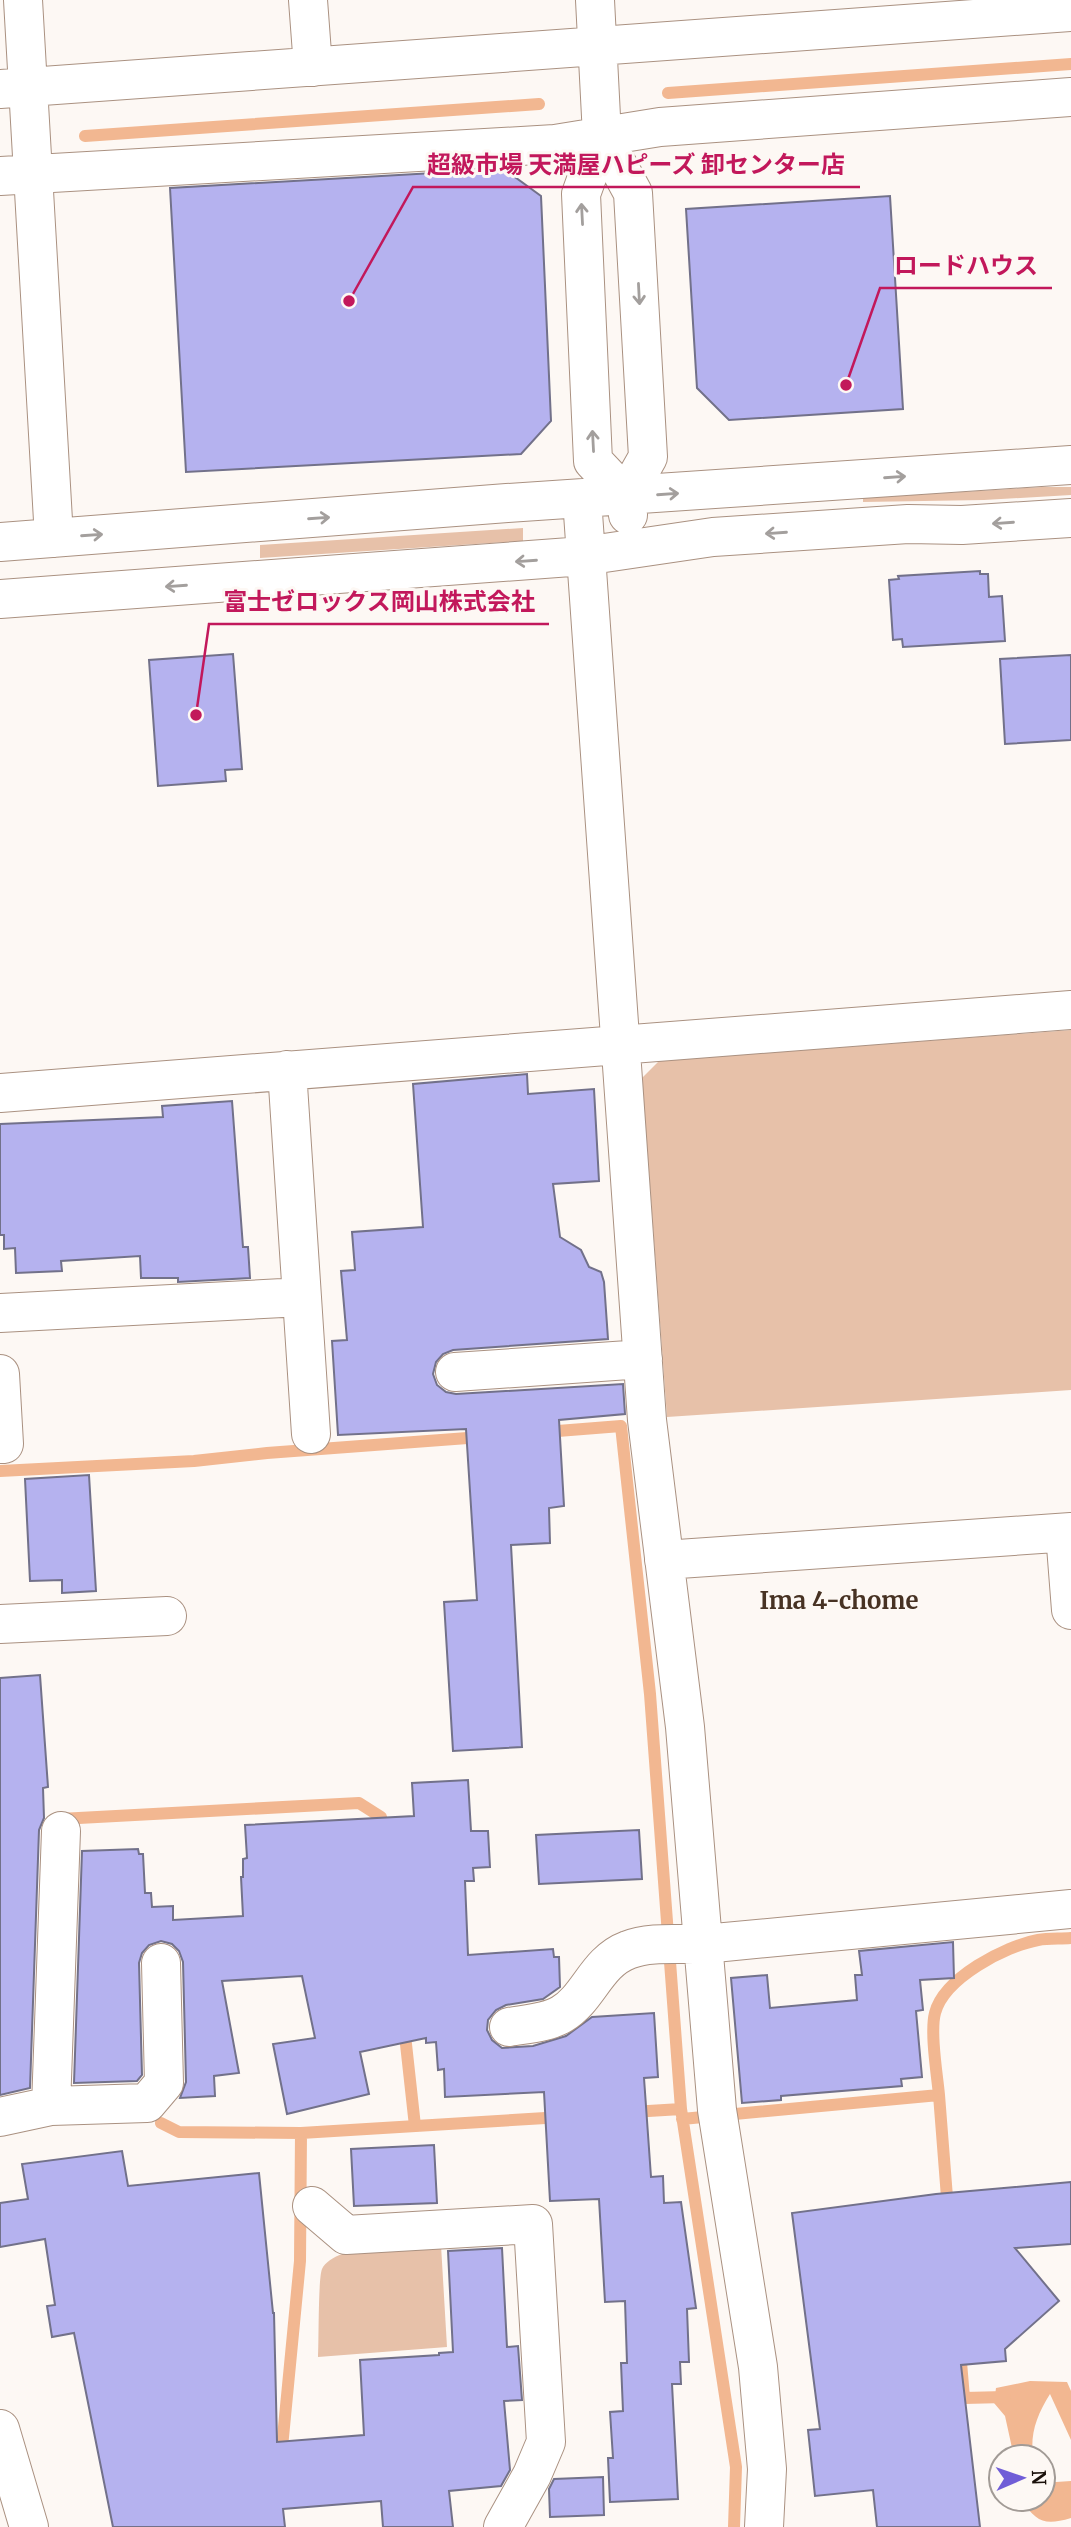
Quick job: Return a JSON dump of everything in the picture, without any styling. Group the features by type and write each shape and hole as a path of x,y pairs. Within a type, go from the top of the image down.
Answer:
{"street":[{"path":"23,0 15,88 17,175 54,538"},
{"path":"308,0 313,67"},
{"path":"595,0 602,136 582,194 593,461 626,496"},
{"path":"15,88 598,47 843,15 1071,12"},
{"path":"17,175 555,144 660,127 1071,97"},
{"path":"602,136 633,193 648,457 626,496 630,549"},
{"path":"0,542 1071,465"},
{"path":"582,499 643,1359 685,1727 681,1944 718,2117 758,2367 767,2469 764,2527"},
{"path":"0,598 584,556 713,537 908,524 962,525 1071,518"},
{"path":"0,1093 1071,1010"},
{"path":"287,1070 311,1434"},
{"path":"0,1313 302,1297"},
{"path":"455,1372 643,1359"},
{"path":"0,1374 4,1444 0,1444"},
{"path":"664,1560 1068,1532 1071,1610"},
{"path":"0,1624 167,1616"},
{"path":"51,2106 61,1831"},
{"path":"509,2027 551,2020 566,2012 606,1963 628,1949 1071,1909"},
{"path":"0,2117 51,2106 147,2103 164,2083 161,1963"},
{"path":"312,2206 346,2235 533,2224 545,2442 532,2475 503,2527"},
{"path":"0,2429 29,2527"}],"shaded area":[{"path":"1071,487 1071,495 863,502 863,498"},
{"path":"523,528 523,541 260,558 260,545"},
{"path":"1071,1030 1071,1390 667,1417 642,1078 659,1061"},
{"path":"441,2245 447,2347 318,2357 321,2275 322,2269 330,2260 343,2254 376,2247"},
{"path":"1030,2381 1067,2382 1071,2391 1071,2440 1050,2394 1041,2409 1033,2443 1011,2443 1005,2416 994,2403 996,2388"},
{"path":"1071,2481 1071,2518 1048,2522 1032,2513 1057,2513 1057,2482"}],"building":[{"path":"504,169 541,196 551,421 521,454 186,472 170,188"},
{"path":"890,196 903,409 729,420 697,388 686,209"},
{"path":"980,571 980,574 988,574 989,597 1002,596 1005,641 903,647 902,639 893,640 889,580 899,579 898,576"},
{"path":"233,654 242,769 225,770 226,781 158,786 149,660"},
{"path":"1071,655 1071,740 1005,744 1000,659"},
{"path":"527,1074 528,1094 594,1089 599,1181 553,1184 560,1237 581,1250 589,1267 601,1272 608,1339 453,1350 443,1354 436,1362 433,1374 437,1385 446,1392 456,1394 623,1384 625,1414 559,1420 564,1506 549,1508 550,1543 511,1545 522,1747 453,1751 444,1602 477,1600 466,1429 338,1435 332,1341 347,1340 341,1271 355,1270 352,1232 423,1227 413,1084"},
{"path":"232,1101 243,1247 248,1247 250,1278 178,1282 178,1278 141,1278 140,1256 61,1261 62,1271 16,1273 15,1248 4,1249 4,1235 0,1235 0,1124 163,1117 162,1106"},
{"path":"89,1475 96,1591 62,1593 62,1580 30,1581 25,1479"},
{"path":"40,1675 48,1787 43,1788 44,1818 39,1830 30,2088 0,2095 0,1678"},
{"path":"468,1780 471,1831 488,1831 490,1867 473,1868 474,1881 465,1881 468,1955 553,1949 554,1957 559,1957 560,1987 543,1999 506,2005 496,2010 488,2020 487,2030 492,2040 502,2048 533,2046 566,2036 592,2017 654,2013 658,2077 644,2078 651,2177 663,2176 664,2203 681,2202 696,2308 687,2309 689,2362 680,2362 681,2384 672,2384 678,2499 610,2502 608,2458 613,2458 610,2412 623,2411 621,2363 627,2363 625,2301 605,2302 599,2199 550,2201 544,2092 445,2097 444,2069 438,2070 436,2042 426,2043 426,2038 360,2052 369,2094 287,2114 273,2044 315,2038 302,1976 222,1981 239,2073 214,2076 215,2096 180,2098 186,2082 183,1962 179,1951 172,1944 161,1941 149,1945 142,1953 139,1963 142,2075 137,2081 74,2083 82,1851 138,1849 139,1854 143,1854 145,1893 151,1893 152,1907 173,1906 173,1920 243,1916 241,1877 243,1859 247,1858 245,1825 414,1816 412,1783"},
{"path":"639,1830 642,1879 539,1884 536,1835"},
{"path":"953,1942 954,1978 920,1980 923,2010 916,2011 922,2077 901,2079 902,2086 781,2096 781,2100 742,2103 731,1978 767,1975 770,2008 857,2000 855,1975 862,1975 859,1951"},
{"path":"434,2145 437,2203 354,2206 351,2149"},
{"path":"122,2151 128,2186 259,2173 274,2313 277,2442 364,2435 360,2360 453,2352 448,2251 502,2248 507,2347 518,2346 522,2400 504,2401 510,2470 501,2486 449,2491 453,2527 383,2527 381,2501 283,2509 285,2527 113,2527 74,2333 52,2337 47,2306 55,2305 45,2239 0,2247 0,2203 28,2199 22,2164"},
{"path":"1071,2182 1071,2244 1015,2248 1059,2301 1005,2349 1006,2361 961,2365 980,2527 877,2527 873,2490 815,2496 808,2430 820,2429 792,2213 936,2194"},
{"path":"603,2477 604,2515 550,2517 549,2489 554,2479"}],"waterway":[{"path":"668,93 1071,64"},
{"path":"85,136 539,104"},
{"path":"545,1432 621,1426 650,1694 681,2109 736,2467 734,2527"},
{"path":"0,1471 194,1461 481,1437"},
{"path":"60,1819 359,1803 381,1817 383,1834"},
{"path":"682,2119 939,2095 934,2021 941,2000 950,1988 978,1966 1009,1949 1038,1940 1071,1938"},
{"path":"404,2026 415,2126"},
{"path":"939,2095 948,2210"},
{"path":"632,2112 681,2109"},
{"path":"161,2123 179,2132 301,2133 562,2117"},
{"path":"281,2458 300,2261 301,2133"},
{"path":"960,2350 964,2398 1005,2397"}],"place":[{"name":"超級市場 天満屋ハピーズ 卸センター店","path":"349,301"},
{"name":"ロードハウス","path":"846,385"},
{"name":"富士ゼロックス岡山株式会社","path":"196,715"}],"district":[{"name":"Ima 4-chome","path":"839,1600"}]}
